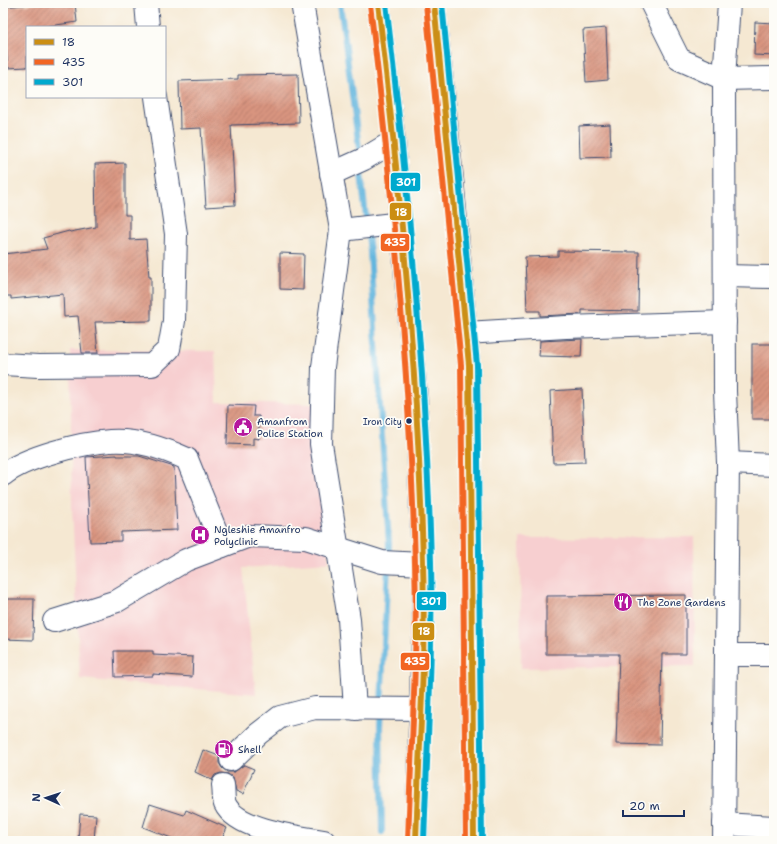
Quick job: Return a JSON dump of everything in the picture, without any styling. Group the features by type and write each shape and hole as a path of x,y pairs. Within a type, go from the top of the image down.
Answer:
{"main road":[{"path":"146,3 148,26"},
{"path":"302,3 340,230 323,367 321,444 349,619 355,709"},
{"path":"378,3 394,140 416,395 423,564 421,709 416,841"},
{"path":"434,3 469,365 475,840"},
{"path":"651,3 679,59 724,79 774,78"},
{"path":"728,3 724,79 725,322 728,464 724,832 774,827"},
{"path":"3,364 38,366 152,365 169,348 174,321 176,234 156,98"},
{"path":"331,174 364,159 394,140"},
{"path":"340,230 402,223"},
{"path":"725,276 774,277"},
{"path":"466,333 566,327 725,322"},
{"path":"3,475 12,467 54,452 110,441 141,443 167,449 187,459 222,546"},
{"path":"728,464 774,465"},
{"path":"54,621 117,601 186,560 250,536 306,538 382,562 423,564"},
{"path":"726,655 774,655"},
{"path":"231,760 258,734 280,717 315,708 421,709"},
{"path":"223,785 225,804 239,818 271,832 324,841"}],"shaded area":[{"name":"Ngleshie Amanfro Polyclinic","path":"70,350 215,351 217,402 316,404 329,562 243,568 256,694 80,679 72,507"},
{"path":"694,537 695,666 521,668 520,538"}],"building":[{"path":"43,3 75,3 77,22 49,26 26,26 26,67 8,68 5,33 3,33 3,7"},
{"path":"755,22 774,23 774,56 754,55"},
{"path":"606,28 608,80 586,82 583,30"},
{"path":"298,74 299,123 231,125 235,205 206,207 201,128 180,129 179,81 238,79 238,75"},
{"path":"610,124 611,157 580,158 579,126"},
{"path":"125,163 125,215 130,215 130,240 146,239 149,277 151,277 151,321 95,322 98,353 82,353 78,316 64,317 63,294 11,299 11,296 3,296 3,254 47,249 43,238 69,231 96,227 95,164"},
{"path":"558,251 639,252 638,311 582,310 582,314 540,316 540,311 527,311 525,257 558,256"},
{"path":"280,253 304,254 303,290 280,289"},
{"path":"582,339 581,357 539,356 540,341"},
{"path":"752,344 774,344 774,419 752,419"},
{"path":"582,389 585,462 553,463 550,391"},
{"name":"Amanfrom Police Station","path":"228,405 254,406 253,416 259,416 259,439 253,438 253,445 227,444"},
{"path":"117,455 139,456 174,467 177,530 121,532 121,541 90,542 86,457"},
{"path":"686,595 686,654 662,654 660,745 616,744 619,654 546,654 546,596"},
{"path":"3,599 34,599 33,640 3,639"},
{"path":"114,651 153,651 153,655 193,657 192,677 153,674 153,676 115,677"},
{"path":"203,750 219,756 219,763 227,772 234,772 244,765 254,769 243,794 236,791 233,778 228,774 221,773 215,775 212,780 195,772"},
{"path":"150,804 184,815 186,810 227,828 221,841 179,841 143,827"},
{"path":"80,814 96,815 94,841 78,840"}],"waterway":[{"path":"340,3 360,156"},
{"path":"360,165 370,252 389,544 380,726 382,832"}],"transit line":[{"name":"18","path":"378,3 401,212 421,492 424,632 416,841"},
{"name":"301","path":"386,3 409,212 429,492 431,632 424,841"},
{"name":"18","path":"434,3 469,365 474,841"},
{"name":"301","path":"442,3 477,365 482,841"},
{"name":"435","path":"370,4 393,213 413,493 416,632 408,841"},
{"name":"435","path":"426,4 461,365 466,841"}],"place":[{"name":"Iron City","path":"409,421"},
{"name":"Amanfrom Police Station","path":"243,427"},
{"name":"Ngleshie Amanfro Polyclinic","path":"200,535"},
{"name":"The Zone Gardens","path":"623,602"},
{"name":"Shell","path":"224,749"}]}
